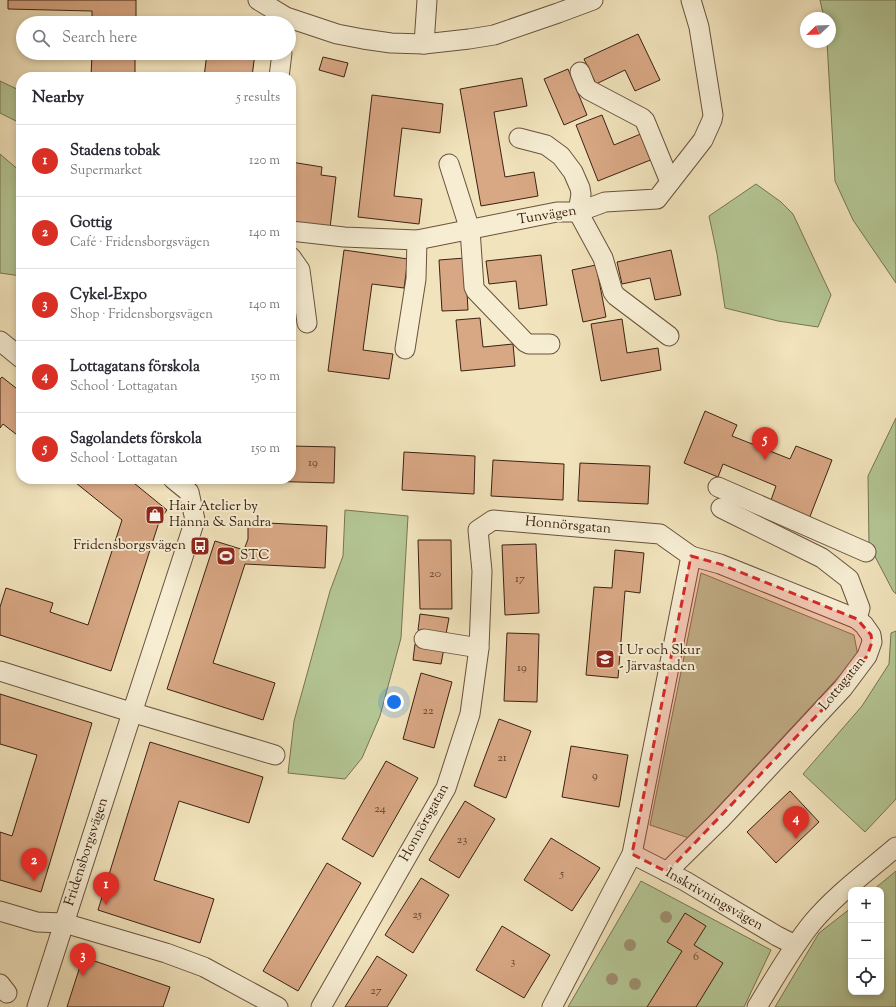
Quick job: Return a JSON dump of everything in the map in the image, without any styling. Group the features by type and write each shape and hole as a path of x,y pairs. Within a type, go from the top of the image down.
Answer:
{"street":[{"path":"258,0 280,16"},
{"path":"424,44 427,0"},
{"path":"296,23 337,34 363,39 391,43 424,44 469,39 494,34 593,0"},
{"name":"Tunvägen","path":"296,232 344,237 417,240 557,212 578,212 605,202 657,199 703,140 713,115 692,0"},
{"path":"280,72 281,60"},
{"path":"580,72 586,88 645,121 670,182"},
{"path":"519,138 546,144 561,156 573,172 580,188 581,194 578,212 603,258 613,292 616,296 669,336"},
{"path":"449,164 470,230 474,287 476,291 525,342 529,344 550,344"},
{"path":"405,349 416,279 417,240"},
{"path":"296,264 300,270 307,322"},
{"path":"0,341 16,354"},
{"name":"Fridensborgsvägen","path":"37,1007 132,712 196,520 189,492 179,484"},
{"path":"718,487 866,552"},
{"path":"721,508 822,558 833,566 848,579 854,590 860,608 857,619"},
{"name":"Honnörsgatan","path":"321,1007 446,788 470,714 480,648 482,571 478,530 493,520 660,534 691,556"},
{"path":"552,1007 632,854 691,556"},
{"name":"Lottagatan","path":"667,872 720,820 843,688 867,656 872,642 871,635 864,625 857,619 720,564 691,556"},
{"path":"424,639 480,648"},
{"path":"0,671 275,756"},
{"path":"757,1007 795,945 813,922 836,898 896,847"},
{"name":"Inskrivningsvägen","path":"632,854 685,882 795,945"},
{"name":"Fridensborgsvägen","path":"0,911 37,922 64,923"},
{"path":"64,923 166,953 204,966 278,1007"}],"highlighted area":[{"path":"691,556 720,564 857,619 871,635 872,642 867,656 843,688 667,872 632,854"}],"green space":[{"path":"820,0 896,0 896,283 853,220 835,181 827,48 836,48 836,12 823,12"},
{"path":"0,81 16,89 16,121 0,113"},
{"path":"0,154 16,168 16,275 0,273"},
{"path":"756,184 781,202 793,214 831,295 818,327 778,321 725,308 717,254 709,216"},
{"path":"896,418 896,594 869,545 868,476"},
{"path":"345,510 408,516 401,638 380,716 362,758 345,779 288,773 294,721 330,591 343,556"},
{"path":"701,573 854,635 858,656 689,838 650,825"},
{"path":"896,631 896,799 865,832 803,774 862,706 889,664 891,633"},
{"path":"896,871 896,1007 775,1007 819,933 848,910 848,995 884,995 884,887 877,887"},
{"path":"641,881 771,950 744,1007 568,1007"}],"building":[{"path":"8,0 136,0 136,16 92,16 92,11 8,9"},
{"path":"638,34 660,80 635,91 625,70 596,84 584,59"},
{"path":"323,57 348,63 344,77 319,70"},
{"path":"92,60 135,60 135,72 91,72"},
{"path":"206,60 254,60 253,72 205,72"},
{"path":"568,69 587,115 564,125 544,79"},
{"path":"522,78 527,106 494,112 505,177 534,172 538,196 481,206 460,89"},
{"path":"372,95 443,104 440,133 402,128 394,196 422,199 419,224 358,217"},
{"path":"602,115 614,145 643,133 653,159 598,181 576,125"},
{"path":"296,163 322,167 321,175 336,177 330,228 296,224"},
{"path":"344,250 408,259 404,288 372,284 363,350 393,354 389,379 328,371"},
{"path":"671,250 681,295 655,300 650,278 622,284 617,262"},
{"path":"541,255 547,305 519,309 516,281 489,284 486,261"},
{"path":"465,258 468,310 442,311 439,260"},
{"path":"596,265 606,317 583,322 572,270"},
{"path":"480,318 483,347 513,344 515,366 461,371 456,320"},
{"path":"622,319 627,353 658,348 661,370 601,381 591,324"},
{"path":"2,377 16,388 16,434 3,424 0,428 0,379"},
{"path":"705,411 737,425 732,436 790,459 796,446 832,460 809,519 770,503 776,486 723,464 718,477 684,463"},
{"path":"296,446 335,447 334,483 296,482"},
{"path":"404,452 475,456 474,494 402,490"},
{"path":"493,460 564,464 563,500 491,496"},
{"path":"580,463 650,466 648,504 578,501"},
{"path":"77,484 135,484 167,510 160,519 111,671 0,635 0,607 6,588 53,603 50,612 88,625 122,520"},
{"path":"248,522 327,526 325,568 245,564 213,663 275,683 263,720 167,689 215,541 244,550 248,539"},
{"path":"418,540 451,540 452,609 420,609"},
{"path":"536,544 539,613 505,615 502,545"},
{"path":"615,550 644,553 640,593 625,591 618,678 586,675 594,587 612,588"},
{"path":"420,614 449,618 446,634 418,630"},
{"path":"507,633 539,634 537,702 504,701"},
{"path":"415,644 444,648 441,664 413,660"},
{"path":"421,673 452,682 434,748 403,739"},
{"path":"0,694 92,723 41,892 0,880 0,832 12,836 37,755 0,744"},
{"path":"499,719 531,731 506,798 474,786"},
{"path":"150,742 263,777 249,823 179,801 154,880 214,899 200,943 98,910"},
{"path":"571,746 628,755 619,807 562,797"},
{"path":"386,761 418,778 373,857 342,839"},
{"path":"790,791 819,822 776,863 747,832"},
{"path":"465,801 495,819 459,878 429,860"},
{"path":"551,838 600,868 572,911 524,880"},
{"path":"327,863 361,883 298,991 263,971"},
{"path":"421,878 449,895 413,953 385,935"},
{"path":"685,913 706,926 694,945 723,963 696,1007 647,1007 682,951 667,942"},
{"path":"502,926 550,955 524,998 476,970"},
{"path":"377,956 407,975 387,1007 345,1007"},
{"path":"83,957 170,987 163,1007 67,1007"}],"place":[{"name":"Sagolandets förskola","path":"765,460"},
{"name":"Hair Atelier by Hanna & Sandra","path":"155,515"},
{"name":"Fridensborgsvägen","path":"200,546"},
{"name":"STC","path":"226,556"},
{"name":"I Ur och Skur - Järvastaden","path":"605,659"},
{"name":"Lottagatans förskola","path":"796,839"},
{"name":"Gottig","path":"34,881"},
{"name":"Stadens tobak","path":"106,905"},
{"name":"Cykel-Expo","path":"83,976"}]}
